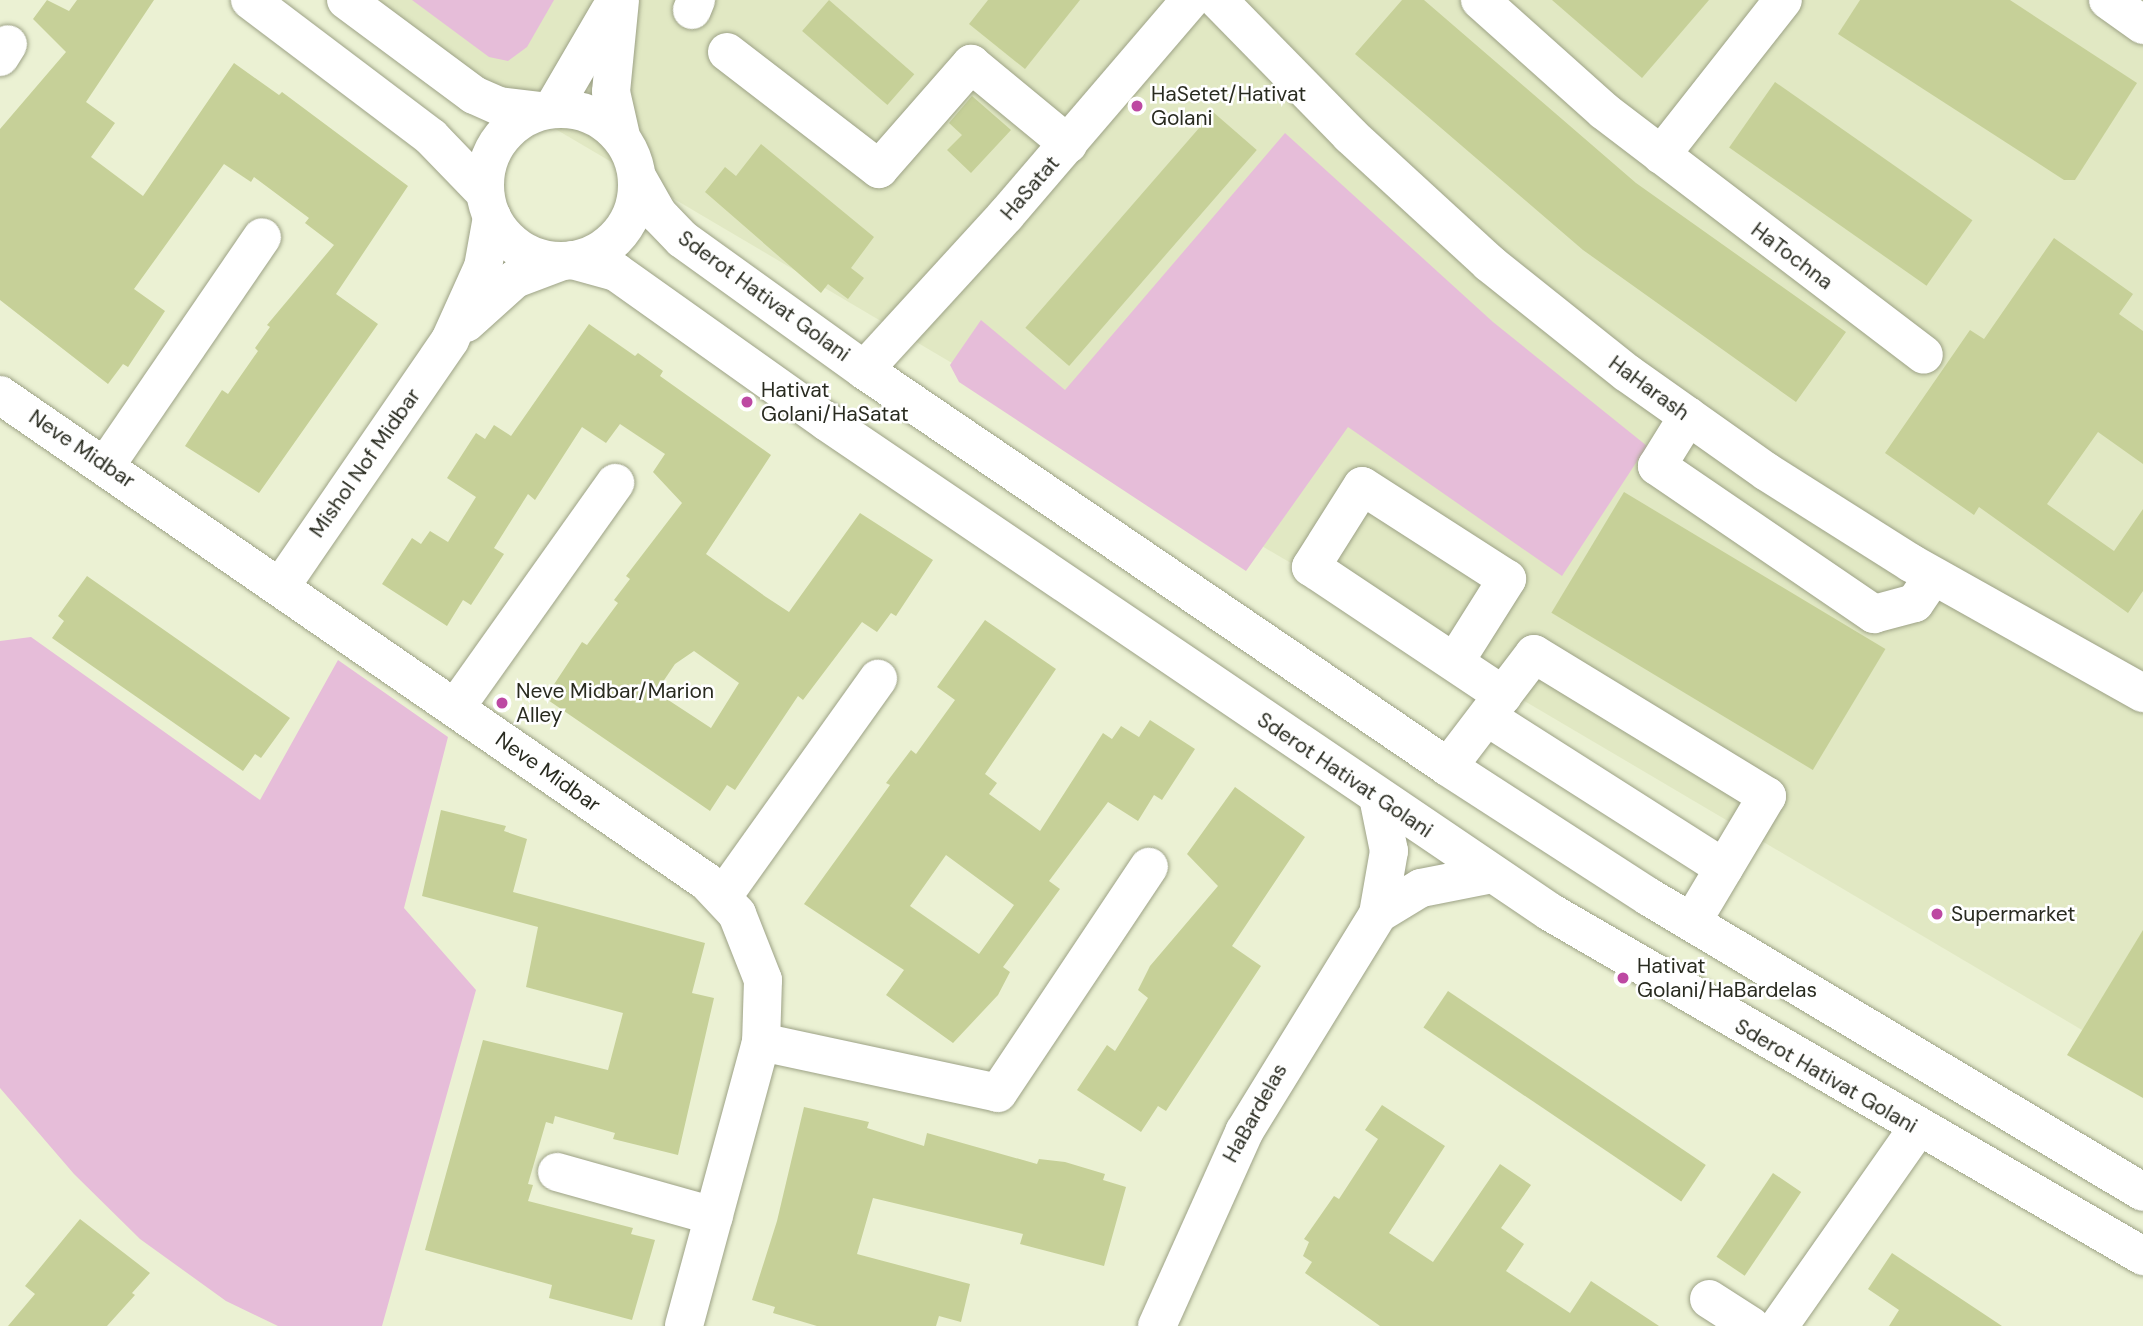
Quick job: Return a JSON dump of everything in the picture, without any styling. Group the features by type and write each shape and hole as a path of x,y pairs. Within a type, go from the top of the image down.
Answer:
{"street":[{"path":"250,0 432,137 524,252 567,261 597,253 620,234 634,207 637,177 621,136 611,92 620,0"},
{"path":"346,0 474,95 499,106 598,118 621,136"},
{"path":"488,205 488,163 498,142 513,125 546,110 614,0"},
{"name":"HaHarash","path":"1218,0 1350,135 1489,263 1688,416 1933,576 2143,692"},
{"name":"HaTochna","path":"1480,0 1661,155 1924,355"},
{"path":"1661,155 1783,0"},
{"path":"2108,0 2143,25"},
{"name":"HaSatat","path":"864,370 1068,144 1179,4"},
{"path":"727,52 879,169 971,64 1068,144"},
{"name":"Sderot Hativat Golani","path":"637,177 658,214 682,239 864,370 1448,767 1692,922 2143,1192"},
{"name":"Mishol Nof Midbar","path":"281,586 450,340 482,267 488,205"},
{"path":"106,465 262,237"},
{"name":"Mishol Nof Midbar","path":"450,340 515,279 567,261"},
{"name":"Sderot Hativat Golani","path":"567,261 616,272 827,422 1492,874 1917,1129 2143,1255"},
{"name":"Neve Midbar","path":"0,395 456,707 723,897 757,956 763,980 761,1042 684,1326"},
{"path":"1688,416 1657,466 1874,614 1915,603 1933,576"},
{"path":"456,707 615,483"},
{"path":"1456,660 1507,579 1362,486 1311,567 1456,660 1495,706 1724,868"},
{"path":"1448,767 1534,654 1767,796 1692,922"},
{"path":"723,897 878,679"},
{"name":"HaBardelas","path":"1157,1326 1244,1132 1378,914 1389,851 1378,797"},
{"path":"761,1042 999,1093 1149,867"},
{"name":"HaBardelas","path":"1378,914 1420,888 1492,874"},
{"path":"1779,1326 1917,1129"},
{"path":"557,1172 714,1216"},
{"path":"1709,1299 1751,1326"}],"shaded area":[{"path":"337,0 2143,0 2143,1066"},
{"path":"412,0 554,0 527,47 508,61 489,57"},
{"path":"1285,133 1493,322 1647,446 1562,576 1348,427 1246,571 959,382 950,365 981,320 1065,390"},
{"path":"31,637 260,800 338,660 448,737 404,908 476,990 382,1326 278,1326 226,1301 140,1239 74,1174 0,1088 0,641"}],"building":[{"path":"47,0 69,11 77,0 154,0 86,102 115,123 91,157 143,196 234,63 279,95 282,92 408,186 336,294 378,324 259,493 185,446 222,390 228,394 258,351 255,348 270,327 267,325 334,245 305,223 309,218 254,177 251,182 224,164 134,289 165,311 128,367 123,364 108,384 0,300 0,129 66,52 33,19"},
{"path":"829,0 914,74 887,105 802,31"},
{"path":"988,0 1080,0 1025,69 969,24"},
{"path":"1402,0 1424,0 1636,183 1846,332 1796,402 1583,250 1355,54"},
{"path":"1552,0 1709,0 1642,78"},
{"path":"1860,0 2010,0 2137,83 2075,180 2064,180 1838,34"},
{"path":"1775,82 1972,220 1927,286 1729,148"},
{"path":"972,96 1011,130 971,173 947,150 962,135 949,123"},
{"path":"1213,112 1257,150 1069,366 1025,328"},
{"path":"761,144 874,237 851,268 864,278 848,299 828,284 821,293 705,192 725,167 736,176"},
{"path":"2054,238 2133,294 2119,314 2143,331 2143,464 2098,432 2047,504 2114,551 2143,509 2143,591 2128,613 1979,507 1974,515 1885,453 1970,330 1984,339"},
{"path":"589,324 635,356 638,353 663,371 660,376 771,455 706,554 766,597 789,612 860,513 933,560 896,616 891,613 877,632 862,622 803,700 798,696 735,790 727,785 710,811 545,698 582,642 587,645 618,603 614,600 630,579 626,576 682,503 653,472 665,454 620,424 606,443 582,427 535,500 528,494 494,548 504,554 471,605 463,600 447,626 382,584 412,538 421,544 430,531 448,542 476,497 447,478 476,433 485,439 494,425 511,436","holes":["694,651 739,683 711,728 656,692 675,664"]},
{"path":"1624,492 1885,649 1813,770 1551,613"},
{"path":"87,576 290,718 261,758 255,754 243,771 52,638 64,621 58,616"},
{"path":"985,620 1056,669 985,774 997,783 989,794 1040,831 1103,733 1112,739 1121,726 1139,737 1150,720 1195,749 1162,800 1154,795 1138,821 1108,802 1049,881 1060,889 1003,967 1010,972 998,995 953,1043 886,995 904,970 804,904 890,785 886,783 911,750 916,754 955,700 937,687","holes":["946,855 1014,905 979,954 910,906"]},
{"path":"1235,787 1305,837 1232,946 1261,966 1166,1111 1158,1106 1141,1132 1077,1090 1107,1045 1115,1051 1148,998 1138,990 1150,966 1218,886 1187,854"},
{"path":"441,810 506,826 504,831 527,839 513,892 705,943 692,993 714,998 678,1155 613,1139 615,1133 555,1116 553,1124 546,1122 528,1184 533,1185 528,1201 633,1228 631,1234 655,1240 632,1320 549,1298 552,1285 425,1250 483,1040 608,1070 623,1013 526,987 538,927 422,896"},
{"path":"2143,930 2143,1098 2067,1055"},
{"path":"1448,991 1706,1165 1681,1201 1423,1027"},
{"path":"1382,1105 1445,1146 1389,1233 1433,1262 1500,1164 1531,1185 1501,1228 1524,1244 1506,1271 1570,1313 1591,1281 1659,1326 1380,1326 1305,1273 1312,1262 1303,1256 1309,1242 1304,1239 1334,1196 1339,1199 1378,1139 1365,1130"},
{"path":"804,1107 869,1122 867,1128 924,1146 927,1133 1037,1164 1039,1159 1065,1162 1105,1174 1103,1180 1126,1187 1104,1266 1020,1244 1023,1234 873,1198 857,1254 970,1284 961,1322 939,1316 936,1326 817,1326 773,1313 775,1307 752,1300 777,1221"},
{"path":"1773,1173 1801,1192 1745,1276 1717,1257"},
{"path":"80,1219 150,1273 132,1293 135,1295 107,1326 8,1326 35,1294 25,1286"},
{"path":"1892,1253 2002,1326 1889,1326 1899,1310 1868,1289"}],"place":[{"name":"HaSetet/Hativat Golani","path":"1137,106"},
{"name":"Hativat Golani/HaSatat","path":"747,402"},
{"name":"Neve Midbar/Marion Alley","path":"502,703"},
{"name":"Supermarket","path":"1937,914"},
{"name":"Hativat Golani/HaBardelas","path":"1623,978"}]}
